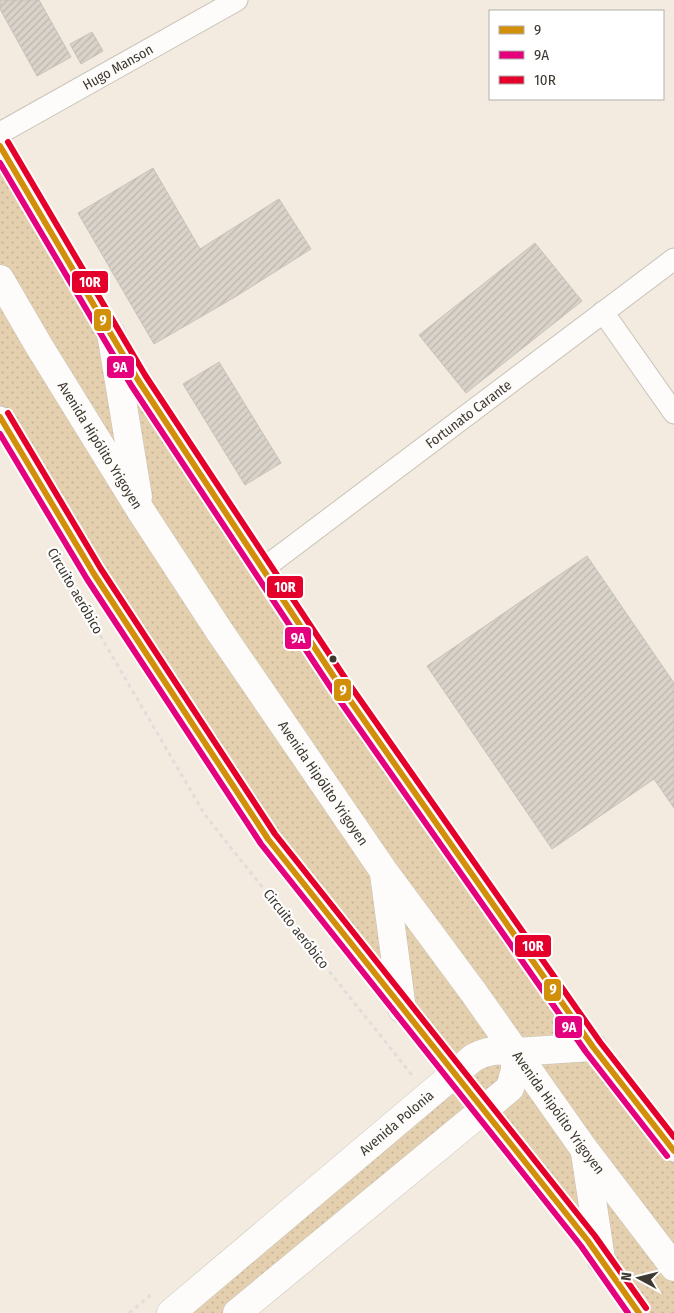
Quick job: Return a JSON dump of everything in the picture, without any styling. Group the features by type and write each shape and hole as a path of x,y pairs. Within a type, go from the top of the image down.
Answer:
{"main road":[{"name":"Avenida Hipólito Yrigoyen","path":"0,279 139,508 220,632 383,870 584,1149 674,1267"},
{"path":"112,332 139,508"},
{"path":"383,870 402,1009"},
{"name":"Avenida Polonia","path":"171,1313 473,1058 482,1053 496,1050 515,1052 593,1047"},
{"path":"237,1313 510,1088 516,1070 515,1052"},
{"path":"584,1149 601,1259"}],"street":[{"name":"Hugo Manson","path":"0,134 237,0"},
{"path":"0,146 112,332 138,380 264,568 340,686 593,1047 674,1151"},
{"name":"Fortunato Carante","path":"264,568 674,259"},
{"path":"603,312 674,413"},
{"path":"0,417 94,574 268,839 402,1009 484,1109 601,1259 639,1313"}],"path":[{"name":"Circuito aeróbico","path":"70,582 205,815 411,1074 403,1080"},
{"path":"129,1313 152,1294"}],"shaded area":[{"path":"0,146 138,380 674,1151 674,1313 639,1313 484,1109 237,1313 171,1313 455,1073 268,839 0,417"}],"building":[{"path":"0,0 39,0 71,57 37,76 0,9"},
{"path":"92,32 103,51 81,64 70,44"},
{"path":"153,168 200,249 279,199 311,249 235,297 154,344 78,213"},
{"path":"535,243 582,301 466,393 419,335"},
{"path":"219,362 281,463 245,485 183,384"},
{"path":"587,556 674,683 674,808 654,779 552,849 427,666"}],"transit line":[{"name":"10R","path":"8,142 145,375 347,681 600,1042 674,1137"},
{"name":"9","path":"0,146 138,380 340,686 593,1047 674,1151"},
{"name":"9A","path":"0,163 131,385 333,691 586,1052 667,1156"},
{"name":"10R","path":"8,413 101,569 275,834 595,1236 646,1308"},
{"name":"9","path":"0,417 94,574 268,839 588,1241 639,1313"},
{"name":"9A","path":"0,434 87,579 261,844 581,1246 628,1313"}]}
